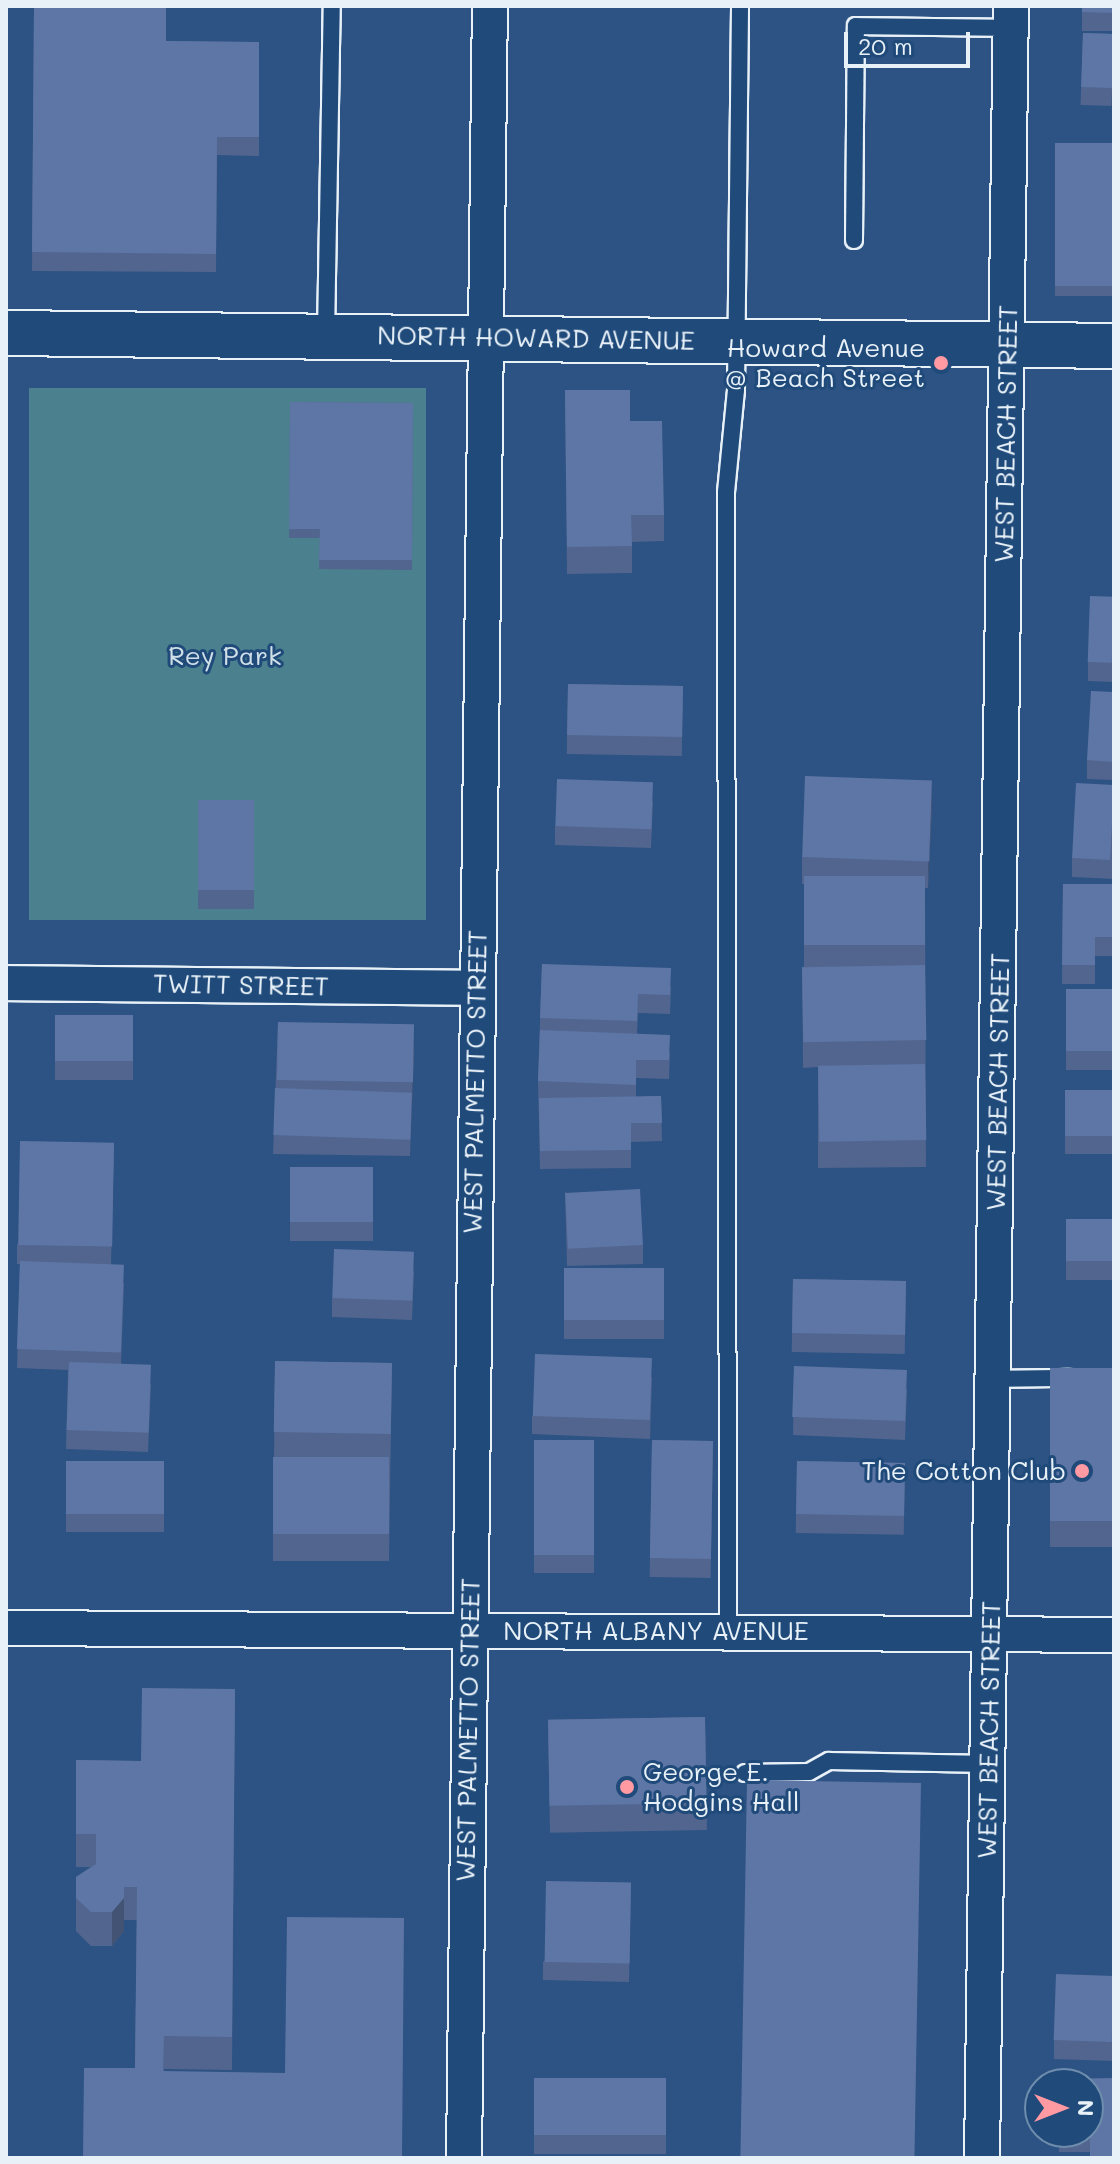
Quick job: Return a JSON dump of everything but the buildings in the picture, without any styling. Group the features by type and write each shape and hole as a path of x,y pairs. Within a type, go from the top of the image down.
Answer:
{"main road":[{"name":"NORTH HOWARD AVENUE","path":"6,333 1114,346"}],"street":[{"name":"WEST PALMETTO STREET","path":"464,2158 490,6"},
{"name":"WEST BEACH STREET","path":"982,2158 1011,17"},
{"name":"TWITT STREET","path":"6,983 477,988"},
{"name":"NORTH ALBANY AVENUE","path":"6,1628 1114,1635"}],"lane":[{"path":"326,335 332,6"},
{"path":"728,1631 726,492 736,341 740,6"},
{"path":"854,240 856,26 1011,17"},
{"path":"994,1379 1085,1378"},
{"path":"745,1773 809,1772 829,1761 989,1764"}],"green space":[{"name":"Rey Park","path":"29,388 426,388 426,920 29,920"}],"place":[{"name":"Howard Avenue @ Beach Street","path":"941,363"},
{"name":"The Cotton Club","path":"1082,1471"},
{"name":"George E. Hodgins Hall","path":"627,1787"}]}
